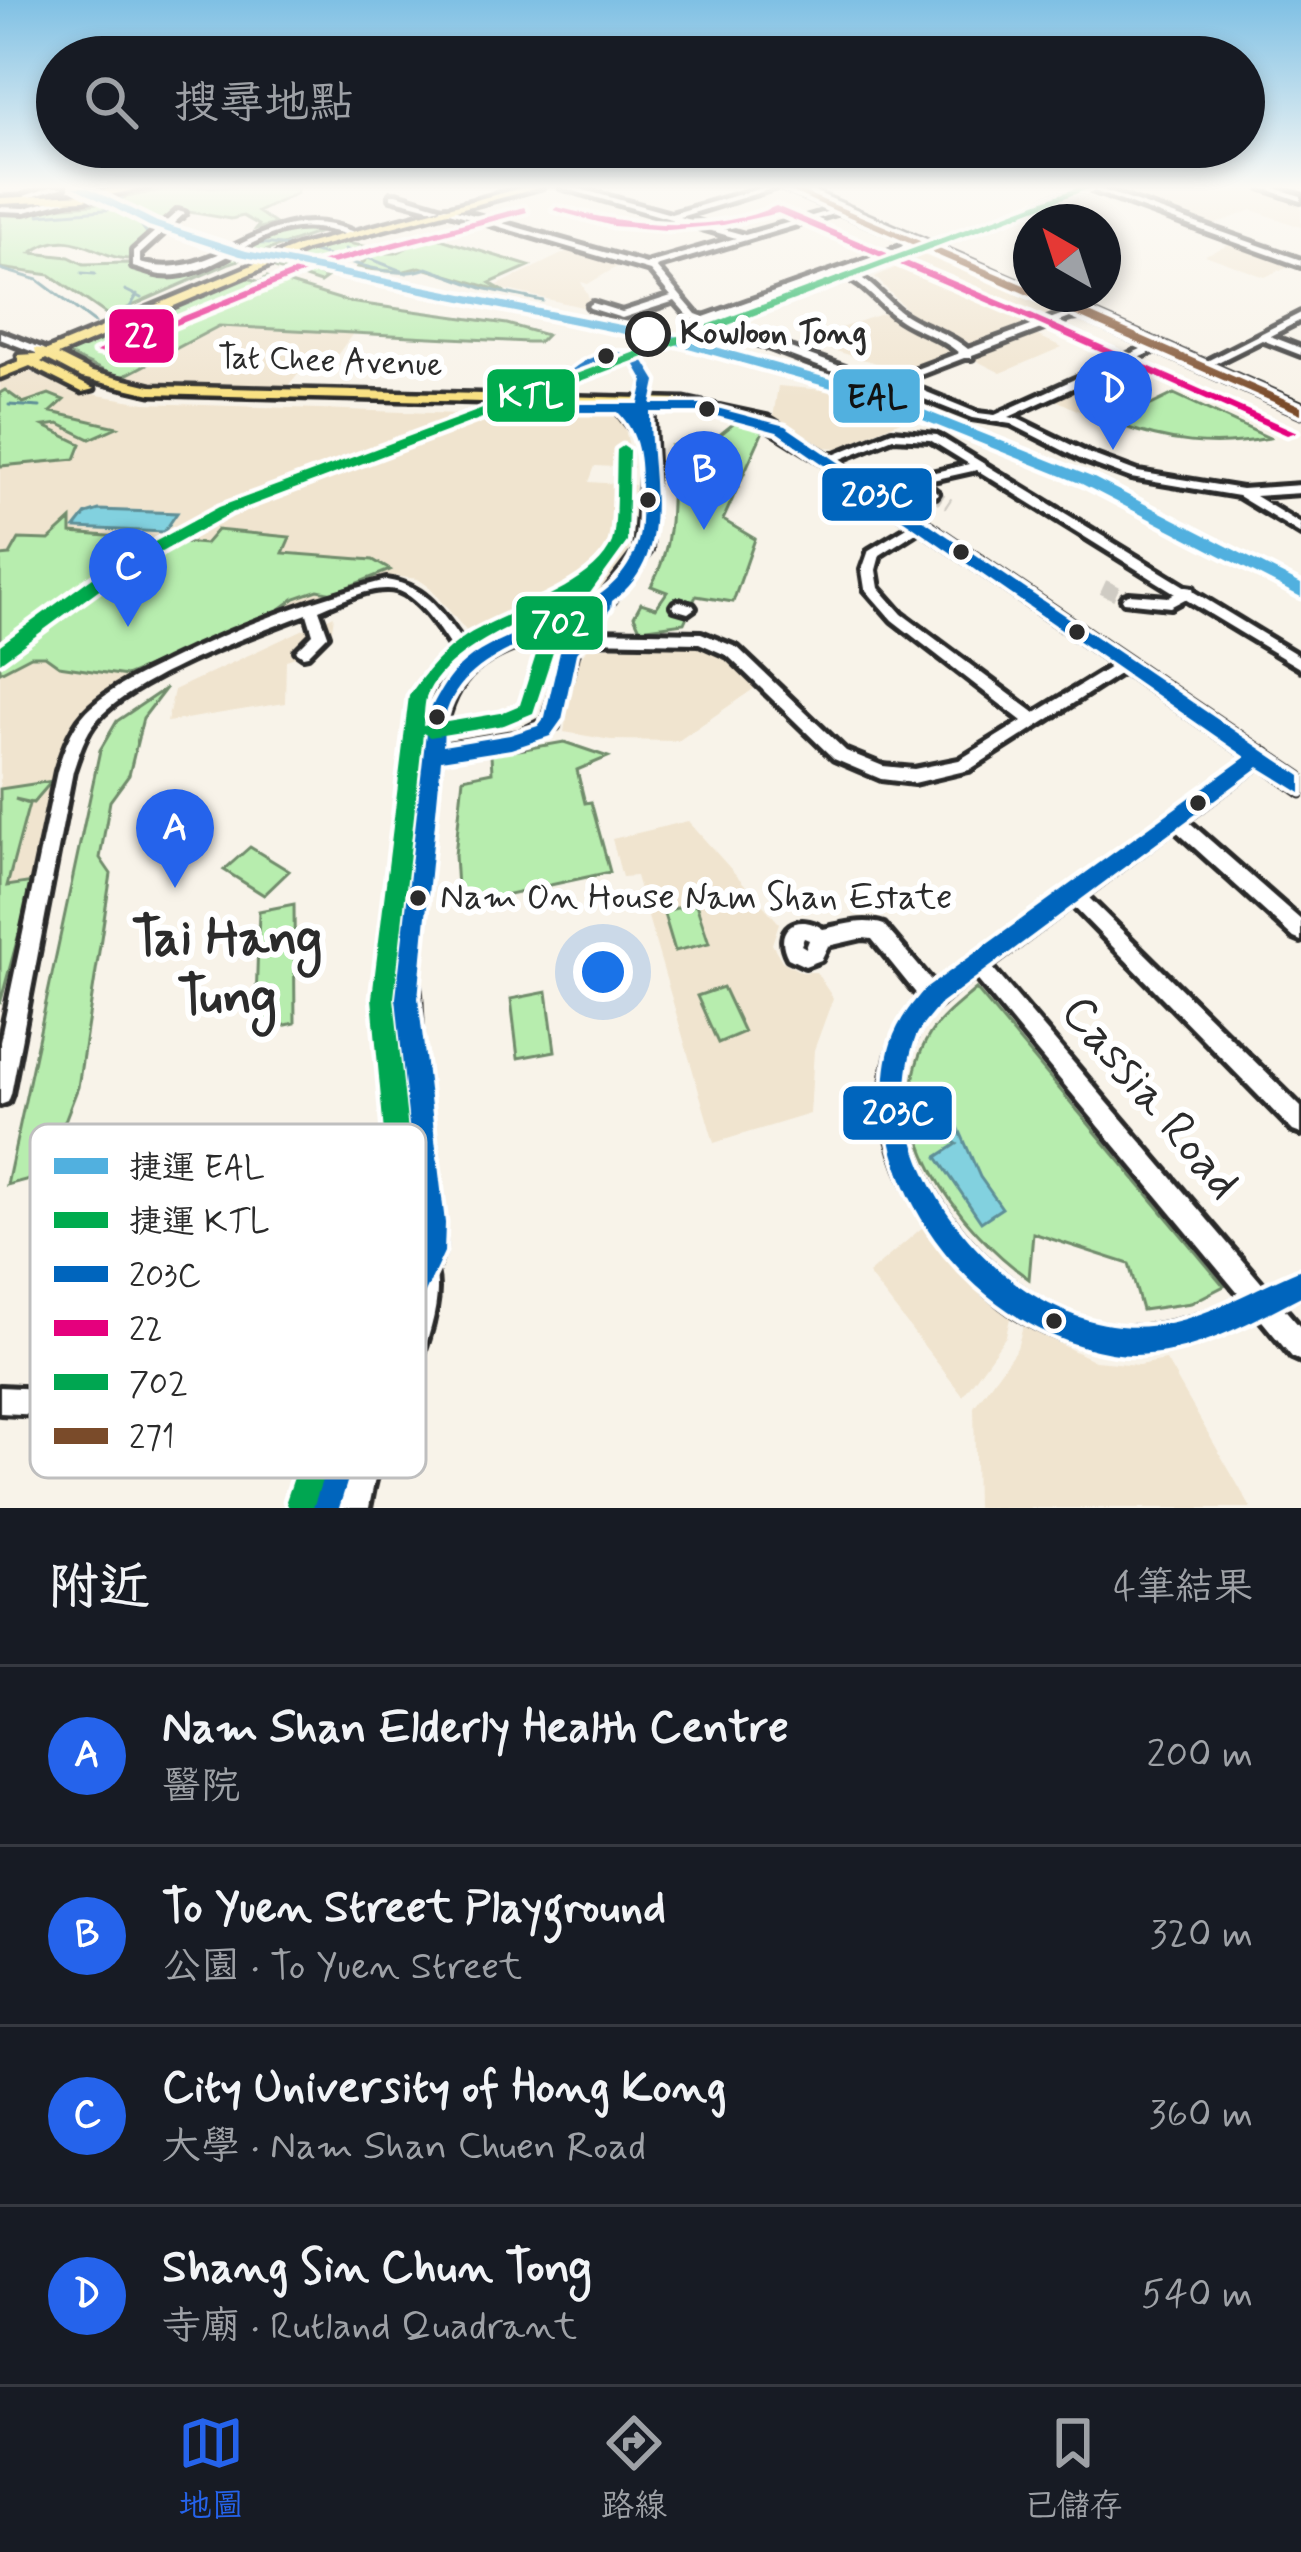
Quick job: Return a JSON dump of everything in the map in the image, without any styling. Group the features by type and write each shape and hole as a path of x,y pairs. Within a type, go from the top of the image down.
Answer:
{"highway":[{"path":"960,257 1013,281"},
{"path":"1080,312 1212,366"},
{"path":"1093,312 1301,405"}],"main road":[{"path":"0,371 274,257"},
{"name":"Tat Chee Avenue","path":"32,354 61,380 104,393 692,405 763,420 1301,786"},
{"name":"Tat Chee Avenue","path":"322,399 645,405"}],"street":[{"path":"136,257 136,265 154,272 188,269 213,257"},
{"path":"612,257 646,267 690,314 746,339 1014,421 1113,468 1242,493 1301,489"},
{"path":"646,267 677,257"},
{"path":"709,319 883,257"},
{"path":"867,282 868,275 906,257"},
{"path":"841,272 867,282 897,314 958,345 968,356"},
{"path":"593,305 622,315 677,297"},
{"path":"904,385 924,372 1069,315 1084,314"},
{"path":"1212,366 1301,316"},
{"path":"0,335 32,354"},
{"path":"1262,336 1301,352"},
{"path":"998,418 1156,346"},
{"path":"434,754 539,734 553,719 566,658 639,557 645,541 649,461 645,405"},
{"path":"621,408 644,439"},
{"path":"827,460 888,435 909,432 938,439 1301,664"},
{"path":"932,494 922,488 922,479 934,473 963,472 979,464"},
{"path":"1242,493 1301,530"},
{"path":"919,524 874,553 868,570 872,589 897,616 1034,722"},
{"path":"0,1094 64,771 85,726 109,700 134,682 312,609 368,588 405,585 422,599 462,652 462,672"},
{"path":"613,591 613,622 637,635"},
{"path":"462,652 490,651 537,635 578,617 613,591"},
{"path":"1129,599 1169,602 1188,591"},
{"path":"303,651 321,635 312,609"},
{"path":"566,658 610,634"},
{"path":"537,635 693,637 726,647 824,744 880,772 945,772 1125,664"},
{"path":"537,635 560,644 566,658"},
{"path":"421,1124 406,998 441,703 462,672 490,651"},
{"path":"1261,756 932,998 913,1021 900,1052 896,1121 922,1194 941,1226 976,1265 1045,1317 1111,1339 1178,1336 1209,1328 1301,1282"},
{"path":"1176,820 1301,932"},
{"path":"1074,895 1301,1123"},
{"path":"819,939 863,928 877,931 932,998"},
{"name":"Cassia Road","path":"976,963 1301,1348"},
{"path":"426,1170 432,1222 426,1264"},
{"path":"0,1400 30,1401"},
{"path":"324,1508 341,1478"},
{"path":"352,1478 355,1508"}],"shaded area":[{"path":"555,257 595,257 620,265 588,284 581,282 590,300 582,307 494,287"},
{"path":"918,257 929,257 1013,292 1013,312 1058,315 978,347 912,315 875,277"},
{"path":"1211,257 1279,257 1295,263 1265,277"},
{"path":"884,313 955,349 916,367 892,368 803,341"},
{"path":"219,326 354,332 338,354 309,360 287,387 159,385 120,378"},
{"path":"1034,334 1062,347 1001,373 973,359"},
{"path":"27,371 86,393 145,403 547,417 611,414 623,420 634,468 595,466 589,482 635,485 628,558 586,607 554,624 494,640 474,640 418,579 393,576 132,679 102,695 77,723 56,778 33,882 7,887 29,805 0,796 0,466 74,459 81,451 80,444 56,431 0,417 0,379"},
{"path":"1084,383 1137,408 1104,423 1052,398"},
{"path":"778,386 835,391 905,419 838,448 823,447 773,418"},
{"path":"334,615 331,637 315,651 286,660 285,703 167,722 174,690"},
{"path":"700,646 724,657 755,688 678,741 611,740 564,732 575,666 587,648"},
{"path":"688,821 779,923 772,944 782,961 801,972 816,972 833,998 814,1050 810,1114 714,1143 636,876 622,877 612,839"},
{"path":"924,1226 967,1276 1011,1314 1006,1336 963,1396 868,1274"},
{"path":"1023,1326 1095,1361 1139,1365 1166,1360 1251,1508 976,1508 974,1407 1017,1348"}],"green space":[{"path":"0,257 70,257 84,264 128,263 152,274 180,274 228,257 246,257 109,316 50,275 0,268"},
{"path":"289,257 329,257 299,268 327,278 320,283 266,265"},
{"path":"357,257 501,257 529,266 490,283 505,292 420,267 401,272 357,268 367,259"},
{"path":"245,277 260,282 267,277 349,302 507,324 546,335 539,342 527,342 219,326 120,378 67,354"},
{"path":"5,390 23,403 49,394 64,400 51,412 117,427 90,439 59,424 44,426 81,444 75,459 0,466 0,393"},
{"path":"1174,394 1269,438 1190,442 1114,423"},
{"path":"737,421 763,431 723,520 755,539 733,602 696,596 684,623 640,629 634,616 641,603 656,608 667,592 651,586 668,536 671,446 707,445"},
{"path":"71,520 71,533 205,544 217,530 290,537 283,553 373,560 390,570 333,593 318,590 295,598 268,618 126,676 59,666 45,656 31,656 0,672 0,556 10,555 19,539 49,540"},
{"path":"166,688 143,718 129,775 110,801 100,858 111,874 78,1087 64,1124 30,1124 30,1179 7,1185 100,750 117,721"},
{"path":"564,742 608,757 577,770 610,872 458,905 455,855 463,778 492,772 491,755"},
{"path":"52,781 33,803 15,799 29,804 7,886 33,882 0,1004 0,789"},
{"path":"250,847 289,871 264,895 224,870"},
{"path":"294,904 295,1023 255,1032 259,911"},
{"path":"696,904 709,943 675,951 663,911"},
{"path":"723,987 744,1032 718,1043 697,996"},
{"path":"976,989 1224,1286 1191,1303 1142,1310 1129,1264 1033,1233 1029,1279 977,1233 933,1171 919,1138 913,1103 916,1068 930,1034"},
{"path":"547,992 555,1051 518,1058 511,999"}],"water":[{"path":"99,510 177,513 164,532 75,528 86,514"},
{"path":"938,1105 952,1113 980,1177 1002,1208 981,1222 937,1157 957,1144 930,1125 930,1110"}],"waterway":[{"path":"332,257 404,272"},
{"path":"367,257 404,272"},
{"path":"404,272 427,268 482,288 543,301"},
{"path":"0,269 38,280 95,323"},
{"path":"82,273 95,274"},
{"path":"125,290 137,296"},
{"path":"129,309 137,296"},
{"path":"137,296 141,298"},
{"path":"9,405 40,407"}],"tunnel":[{"path":"932,493 949,504"},
{"path":"1103,587 1129,599"}],"metro line":[{"name":"EAL","path":"261,257 676,340 876,396 1088,481 1301,591"},
{"name":"KTL","path":"0,655 107,575 225,510 900,257"}],"transit line":[{"name":"22","path":"101,352 347,257"},
{"name":"22","path":"889,257 1022,314"},
{"name":"271","path":"950,257 1013,284"},
{"name":"271","path":"1078,312 1301,410"},
{"name":"22","path":"1027,316 1291,432"},
{"name":"203C","path":"556,400 569,378 587,363 609,355 635,355 650,381 643,415 645,443"},
{"name":"203C","path":"565,408 702,408 781,429 1301,786"},
{"name":"203C","path":"421,1124 407,998 437,715 467,669 513,641 591,607 632,572 647,531 647,462 640,433 621,408"},
{"name":"702","path":"430,730 504,719 527,709 550,636 620,542 623,450"},
{"name":"702","path":"395,1124 383,998 418,696 454,653 598,572"},
{"name":"203C","path":"434,754 511,742 544,731 553,719 568,652 606,604"},
{"name":"203C","path":"1261,756 932,997 904,1037 895,1091 901,1140 918,1188 945,1232 979,1271 1020,1303 1064,1326 1111,1339 1161,1338 1209,1325 1301,1282"},
{"name":"203C","path":"426,1169 432,1223 426,1263"},
{"name":"702","path":"301,1501 308,1478"},
{"name":"203C","path":"324,1508 334,1478"}],"place":[{"name":"Kowloon Tong","path":"648,334"},
{"name":"Shang Sin Chun Tong","path":"1113,450"},
{"name":"To Yuen Street Playground","path":"704,530"},
{"name":"City University of Hong Kong","path":"128,627"},
{"name":"Nam Shan Elderly Health Centre","path":"175,888"},
{"name":"Nam On House Nam Shan Estate","path":"418,898"}],"district":[{"name":"Tai Hang Tung","path":"227,969"}]}
